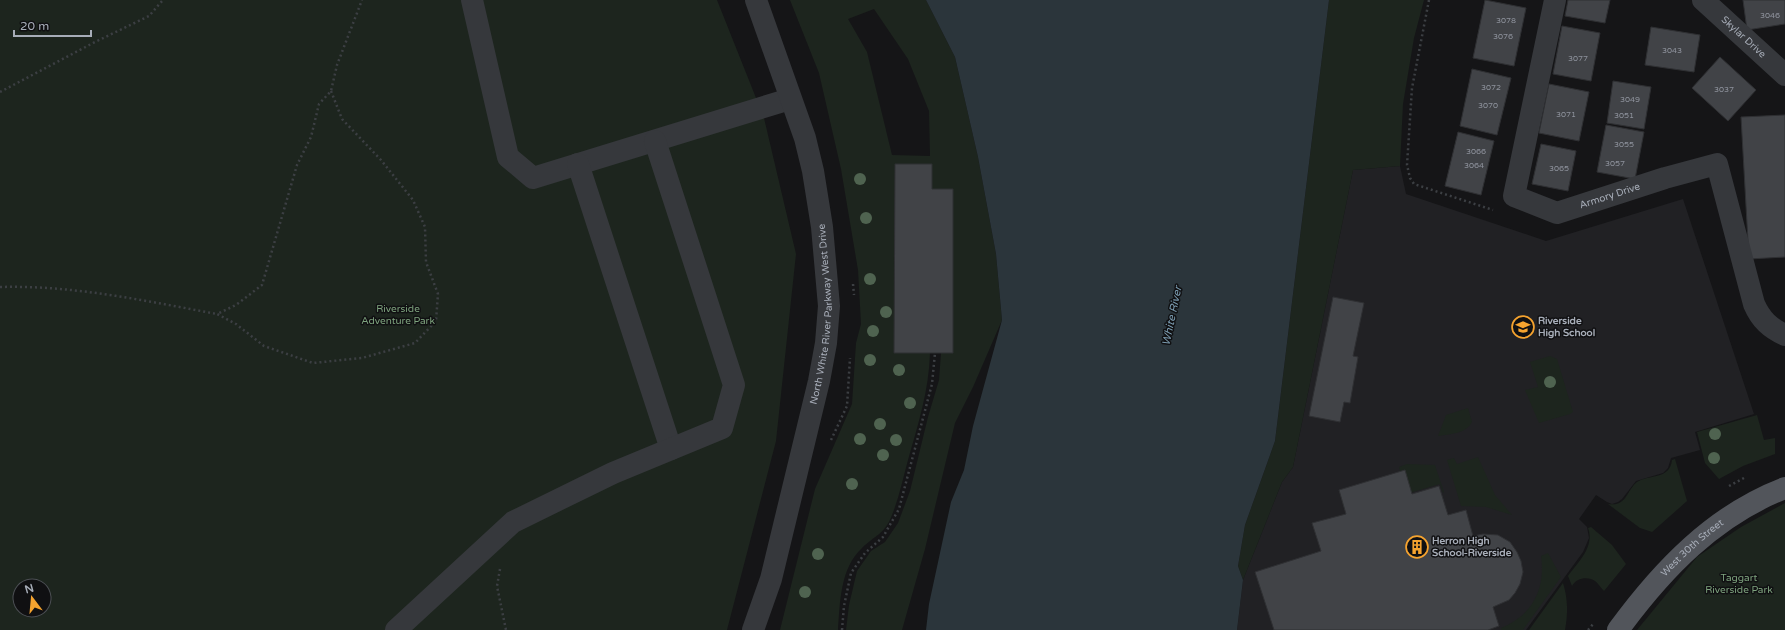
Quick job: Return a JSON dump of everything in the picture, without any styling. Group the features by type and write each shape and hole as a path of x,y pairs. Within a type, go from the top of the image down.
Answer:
{"main road":[{"name":"West 30th Street","path":"1618,630 1653,587 1689,548 1732,515 1763,497 1785,488"}],"street":[{"path":"472,0 508,157 533,178 790,99"},
{"name":"North White River Parkway West Drive","path":"753,630 771,579 819,381 828,318 828,292 817,194 804,138 756,0"},
{"name":"Armory Drive","path":"1555,0 1514,196 1557,213 1717,164 1754,304 1759,315 1766,324 1785,335"},
{"name":"Skylar Drive","path":"1703,0 1785,75"},
{"path":"396,630 513,522 612,473 722,428 734,385 655,141"},
{"path":"578,164 671,449"},
{"path":"472,560 502,555"}],"path":[{"path":"0,92 148,16 163,0"},
{"path":"217,314 236,305 262,285 296,165 312,137 319,104 331,91 337,65 362,0"},
{"path":"0,288 19,287 99,293 217,314 236,324 264,346 313,363 362,358 415,343 436,321 438,294 426,262 425,227 413,200 381,160 342,119 331,91"},
{"path":"842,630 844,606 850,573 865,553 883,537 899,509 932,384 936,353"},
{"path":"502,555 497,586 506,630"}],"shaded area":[{"name":"Riverside High School","path":"1400,166 1406,194 1546,241 1683,199 1754,414 1695,432 1700,450 1671,458 1668,468 1663,473 1636,481 1618,502 1612,504 1596,495 1579,519 1587,527 1589,538 1583,552 1526,630 1237,630 1243,580 1282,482 1293,467 1353,170"}],"green space":[{"name":"Riverside Adventure Park","path":"0,0 717,0 764,118 796,254 776,441 727,630 0,630"},
{"path":"790,0 926,0 955,57 978,157 996,254 1002,320 973,387 955,423 925,549 902,630 846,630 849,605 857,571 871,551 885,542 898,523 910,491 928,417 939,380 941,353 953,353 953,189 932,189 932,164 895,164 894,353 930,353 928,380 916,434 897,502 883,531 862,548 849,565 842,586 838,630 780,630 815,489 852,404 856,343 861,324 858,270 841,169 819,73","holes":["874,9 908,59 929,111 930,156 892,155 867,52 848,19"]},
{"path":"1329,0 1424,0 1414,38 1403,104 1400,166 1353,170 1293,467 1282,482 1243,580 1238,566 1245,525 1275,441"},
{"path":"1550,356 1557,359 1573,412 1539,423 1525,390 1538,387 1530,362"},
{"path":"1468,408 1472,422 1466,429 1457,433 1438,436 1446,415"},
{"path":"1757,415 1764,440 1775,438 1775,454 1743,466 1719,479 1705,463 1697,432"},
{"path":"1478,457 1495,495 1512,515 1486,507 1461,506 1447,460 1454,458 1457,464"},
{"path":"1675,459 1687,501 1652,532 1640,528 1608,504 1623,501 1637,482 1663,474 1667,471 1672,460"},
{"path":"1407,464 1435,465 1444,492 1443,493 1440,484 1406,494 1399,467"},
{"name":"Taggart Riverside Park","path":"1785,503 1785,630 1637,630 1697,557 1741,527"},
{"path":"1591,527 1612,545 1626,564 1604,591 1592,579 1586,578 1576,581 1572,586 1568,576 1581,560 1587,548 1590,535 1588,528"},
{"path":"1548,553 1561,577 1523,630 1501,630 1501,628 1512,623 1529,609 1539,590 1542,568 1541,556"},
{"path":"1563,583 1567,606 1565,630 1529,630"}],"water":[{"name":"White River","path":"926,0 1329,0 1275,441 1245,525 1238,566 1243,580 1237,630 926,630 929,604 951,502 964,470 973,426 1002,320 996,254 978,157 955,57"}],"building":[{"path":"1485,0 1526,8 1514,66 1473,58"},
{"path":"1568,0 1610,0 1605,23 1565,16"},
{"path":"1743,0 1785,0 1785,24 1747,30"},
{"path":"1562,26 1600,33 1591,81 1553,74"},
{"path":"1651,27 1700,35 1694,72 1645,65"},
{"path":"1720,57 1756,90 1728,121 1692,88"},
{"path":"1472,69 1511,78 1497,135 1460,126"},
{"path":"1613,81 1651,87 1644,129 1607,123"},
{"path":"1549,84 1589,92 1579,141 1539,133"},
{"path":"1785,115 1785,257 1749,259 1741,117"},
{"path":"1606,125 1644,132 1635,179 1597,172"},
{"path":"1458,132 1494,141 1481,195 1445,186"},
{"path":"1541,144 1576,151 1568,191 1532,184"},
{"path":"895,164 932,164 932,189 953,189 953,353 894,353"},
{"path":"1333,297 1364,303 1353,356 1358,357 1350,403 1344,402 1340,422 1309,416"},
{"name":"Herron High School-Riverside","path":"1405,470 1412,494 1439,486 1448,515 1466,510 1473,536 1483,534 1498,535 1510,542 1517,552 1521,561 1523,572 1520,584 1509,600 1493,607 1499,626 1488,630 1274,630 1255,572 1321,551 1312,523 1346,514 1339,490"}],"place":[{"name":"Riverside High School","path":"1523,327"},
{"name":"Herron High School-Riverside","path":"1417,547"}]}
